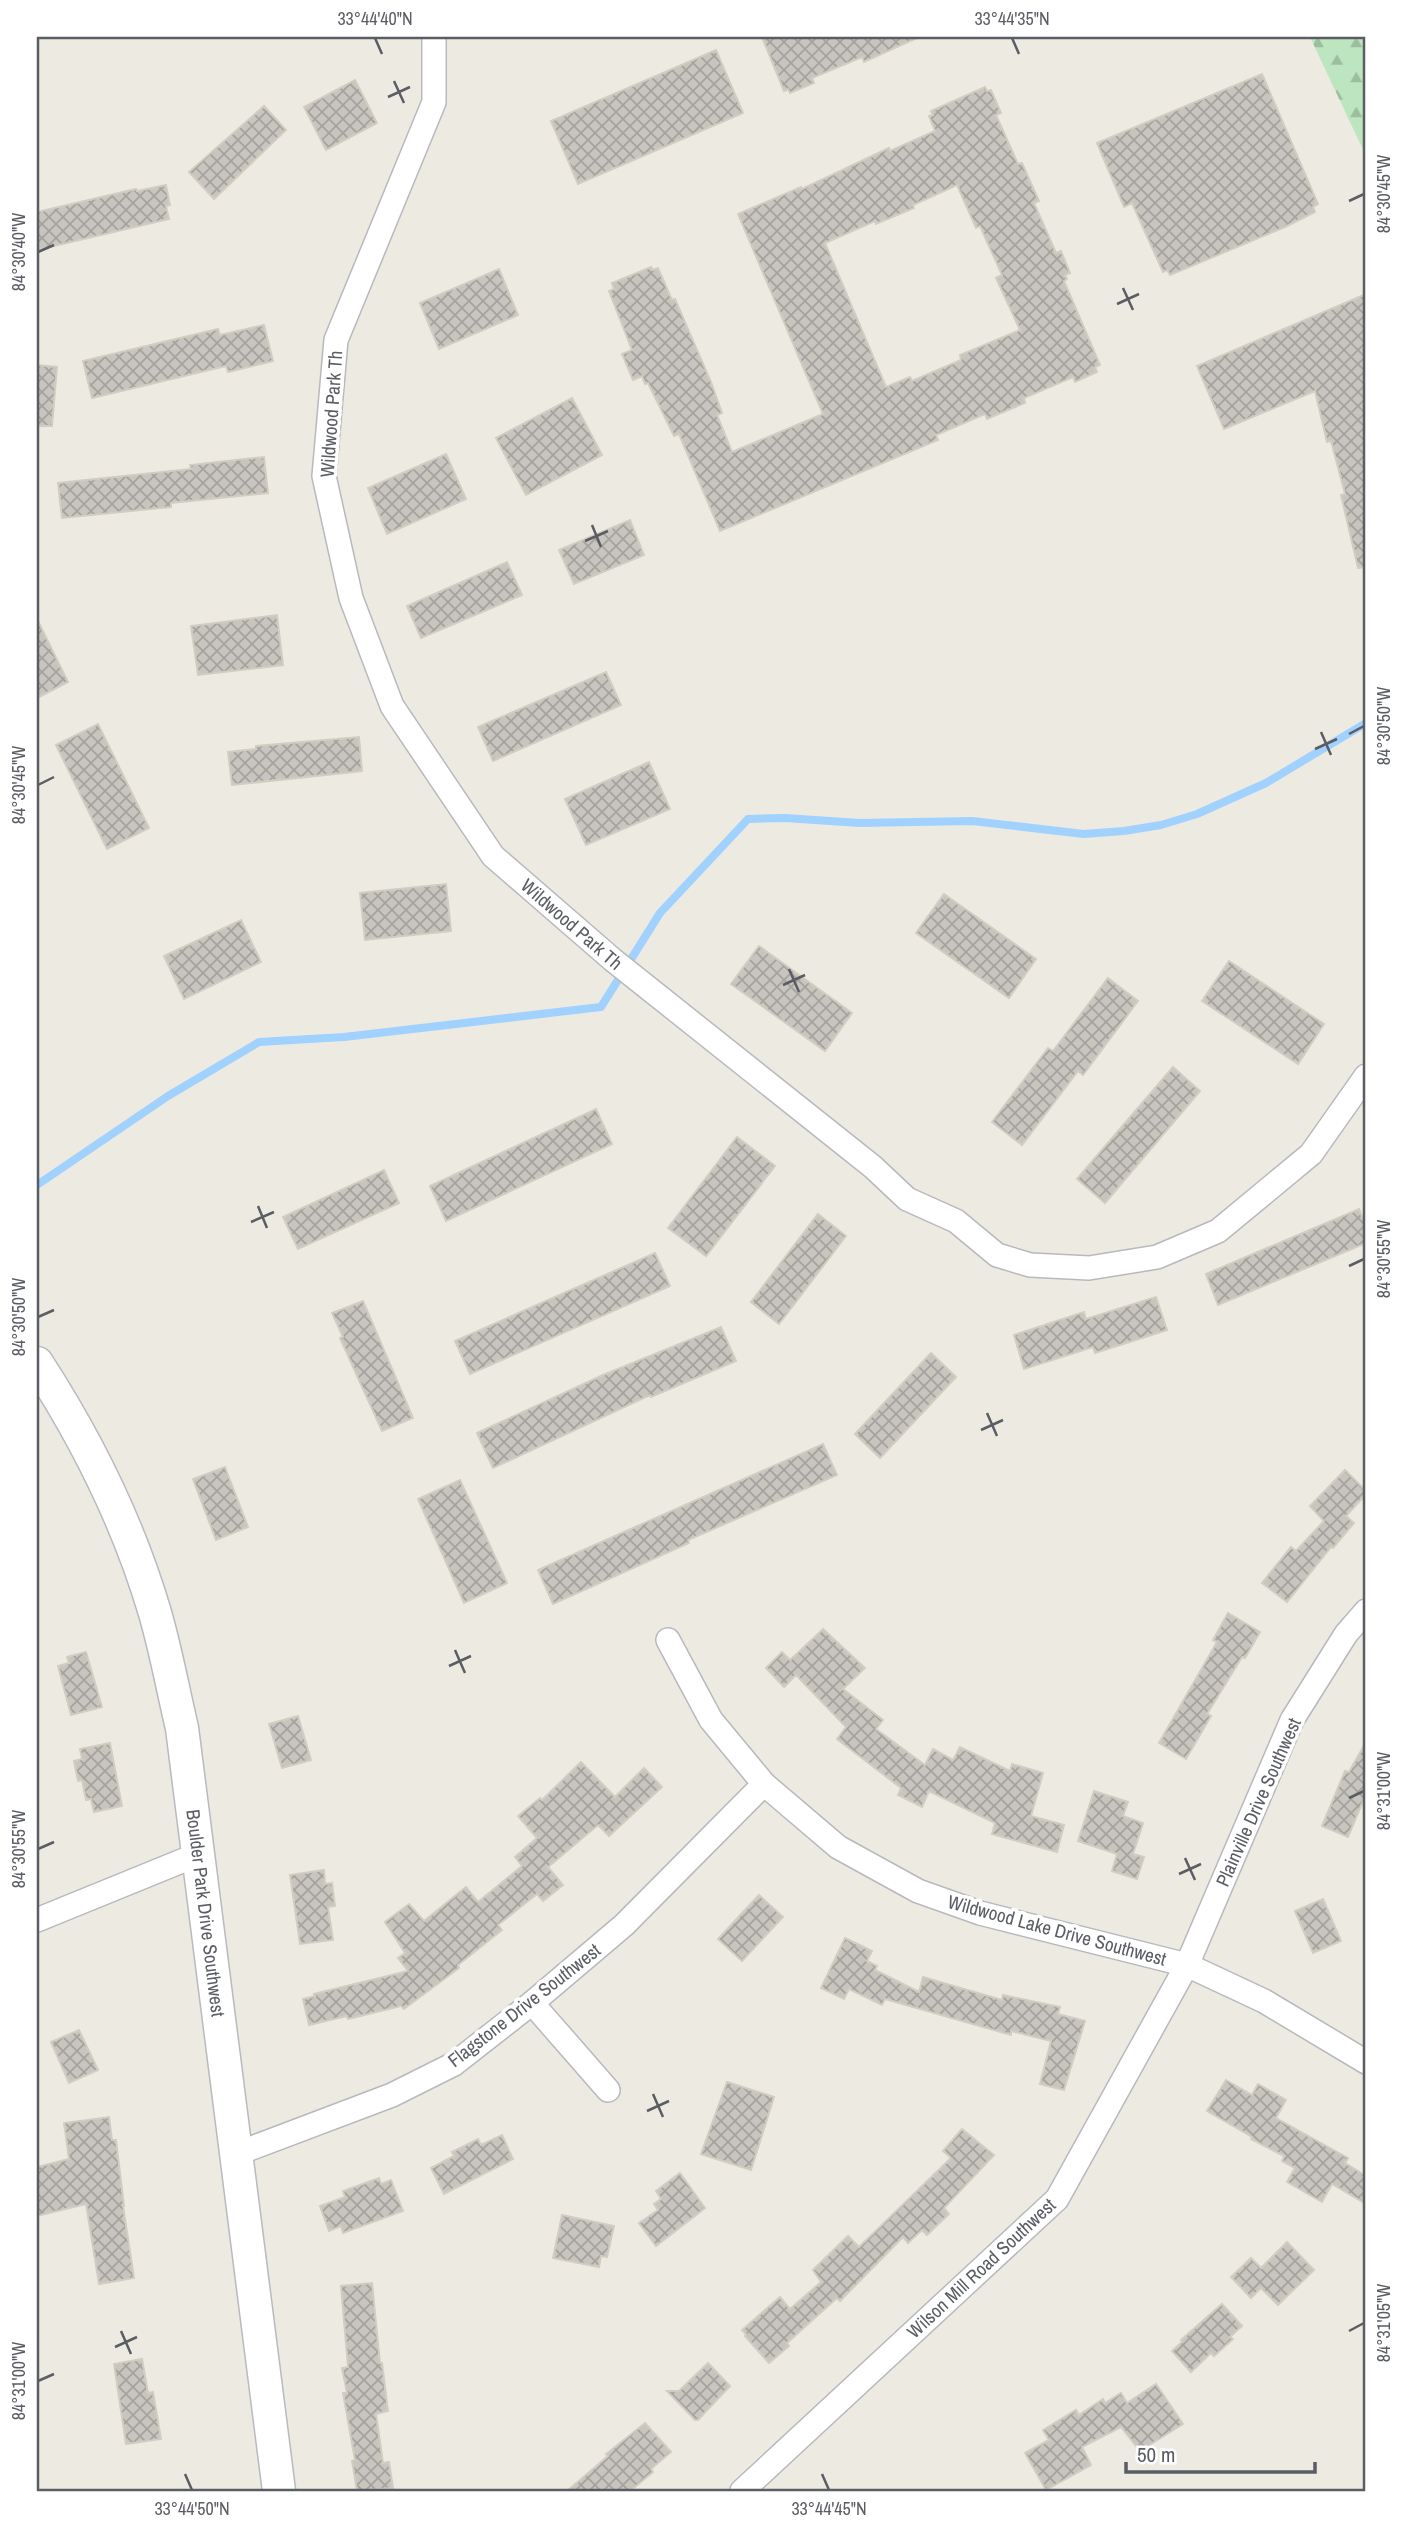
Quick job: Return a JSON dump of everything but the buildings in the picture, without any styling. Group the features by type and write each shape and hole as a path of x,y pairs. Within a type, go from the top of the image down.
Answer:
{"street":[{"name":"Wildwood Park Th","path":"434,37 434,102 336,340 324,476 351,598 393,706 493,856 612,960 873,1167 907,1199 956,1221 997,1255 1030,1265 1089,1268 1157,1257 1218,1231 1311,1154 1366,1076"},
{"name":"Boulder Park Drive Southwest","path":"37,1363 67,1409 117,1508 155,1613 182,1728 279,2491"},
{"name":"Plainville Drive Southwest","path":"1187,1965 1292,1720 1346,1634 1366,1611"},
{"name":"Wildwood Lake Drive Southwest","path":"668,1640 711,1720 764,1784 838,1847 918,1891 980,1913 1187,1965 1264,2001 1366,2062"},
{"name":"Flagstone Drive Southwest","path":"236,2154 392,2095 454,2064 532,2003 624,1925 764,1784"},
{"path":"37,1920 199,1854"},
{"name":"Wilson Mill Road Southwest","path":"741,2491 1057,2200 1187,1965"},
{"path":"532,2003 608,2090"}],"green space":[{"path":"1310,37 1366,37 1366,156"}],"waterway":[{"path":"37,1185 168,1096 259,1042 344,1037 601,1007 660,913 748,819 785,818 860,823 972,821 1084,834 1124,831 1161,825 1197,814 1266,783 1366,723"}]}
